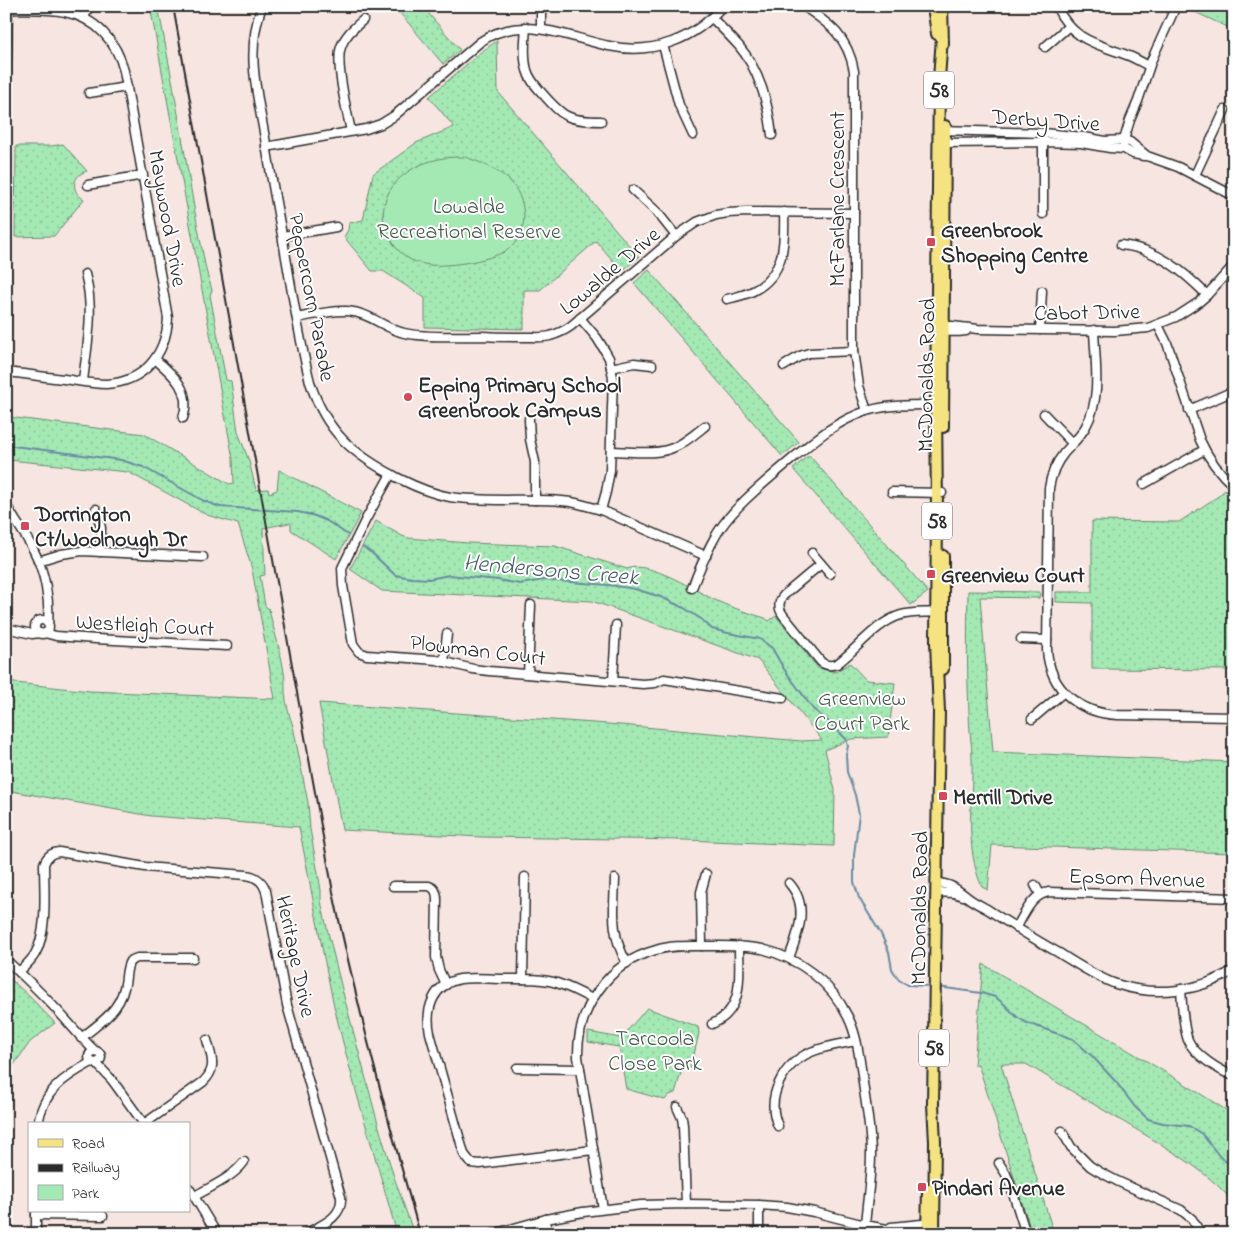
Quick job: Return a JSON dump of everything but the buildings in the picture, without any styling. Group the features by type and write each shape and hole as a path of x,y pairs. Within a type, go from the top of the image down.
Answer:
{"main road":[{"path":"933,6 940,60"},
{"name":"McDonalds Road","path":"942,6 945,87 942,130"},
{"name":"McDonalds Road","path":"931,1229 935,1142 933,1104 939,712 936,665 939,614 942,329 942,130 939,78 942,38"}],"street":[{"path":"84,18 89,6"},
{"name":"Peppercorn Parade","path":"262,6 254,34 253,62 282,236 310,382 323,414 340,437 363,458 428,492 450,497 573,503 601,510 706,556"},
{"path":"541,6 541,29"},
{"path":"266,146 374,127 394,116 486,38 499,32 526,27 616,47 643,48 663,45 693,33 712,18 722,6"},
{"name":"McFarlane Crescent","path":"803,6 837,31 846,45 853,63 855,79 854,351 859,386 867,411"},
{"path":"1056,6 1069,26 1090,42 1150,62"},
{"path":"1125,144 1130,120 1150,62 1176,6"},
{"path":"6,84 8,8"},
{"name":"Maywood Drive","path":"6,372 105,384 117,383 144,371 155,359 165,340 168,329 168,318 127,87 122,63 113,44 105,33 95,25 84,18 64,11 8,8"},
{"path":"712,18 739,46 757,74 765,95 772,135"},
{"path":"351,132 339,67 339,52 348,34 363,20"},
{"path":"1045,48 1069,26"},
{"path":"526,27 526,66 528,75 536,86 555,108 567,117 578,120 601,121"},
{"path":"663,45 679,105 693,135"},
{"path":"89,93 127,87"},
{"path":"1195,175 1225,110"},
{"name":"Derby Drive","path":"942,130 1043,133 1125,144 1146,156 1195,175 1234,196"},
{"path":"1043,133 1043,214"},
{"name":"Derby Drive","path":"942,143 1081,143 1110,148 1125,144"},
{"path":"88,185 143,176"},
{"path":"633,190 657,212 676,236"},
{"name":"Derby Drive","path":"1222,191 1234,201"},
{"name":"Lowalde Drive","path":"297,318 346,311 364,314 408,334 542,337 565,330 676,236 697,222 716,215 738,212 854,212"},
{"path":"727,299 760,287 777,268 783,251 784,212"},
{"path":"282,236 336,227"},
{"path":"1121,245 1139,248 1164,260 1182,272 1207,295"},
{"name":"Cabot Drive","path":"942,329 952,326 978,329 1040,330 1129,330 1148,328 1186,312 1207,295 1234,265"},
{"path":"83,381 90,316 89,293 85,274"},
{"path":"1040,330 1042,291"},
{"path":"580,318 601,344 611,368 613,387 609,480 601,510"},
{"path":"1160,324 1204,450 1219,472 1234,486"},
{"path":"1096,330 1096,391 1093,410 1086,428 1056,465 1049,488 1047,640 1051,669 1056,681 1071,699 1084,708 1100,714 1234,717"},
{"path":"784,366 809,353 854,351"},
{"path":"155,359 172,374 182,388 185,405 183,418"},
{"path":"611,368 634,364 652,365"},
{"path":"1189,410 1234,391"},
{"path":"692,588 706,556 726,521 745,500 822,434 841,422 867,411 901,405 940,405"},
{"path":"1044,414 1073,444"},
{"path":"529,419 530,439 535,462 535,500"},
{"path":"611,451 653,452 670,449 684,443 705,426"},
{"path":"1144,484 1204,450"},
{"name":"Plowman Court","path":"391,474 342,568 343,586 353,644 356,650 364,655 430,660 473,670 649,684 664,679 784,698"},
{"path":"892,492 940,493"},
{"path":"6,504 35,552 44,578 46,596 43,627 6,628"},
{"path":"96,509 101,528 100,552"},
{"path":"38,561 72,552 203,557"},
{"path":"812,553 830,574"},
{"path":"821,564 784,595 779,602 779,609 824,664 837,664 886,622 900,615 913,613 939,614"},
{"path":"528,674 531,605"},
{"path":"614,681 616,625"},
{"name":"Westleigh Court","path":"43,627 62,636 227,646"},
{"path":"444,662 448,634"},
{"path":"1021,639 1047,640"},
{"path":"1032,718 1064,692"},
{"name":"Heritage Drive","path":"19,972 35,953 41,938 44,864 47,857 52,853 59,852 145,867 246,875 259,880 266,891 287,1005 341,1197 341,1207 335,1216 306,1234"},
{"path":"702,946 701,892 706,874"},
{"path":"523,980 526,877"},
{"path":"615,879 615,932 620,952 627,963"},
{"path":"789,958 799,928 801,911 800,899 790,883"},
{"name":"Epsom Avenue","path":"1035,884 1040,894"},
{"path":"393,886 429,886 435,890 438,899 436,957 439,970 446,985"},
{"path":"937,888 952,886 1016,928 1089,971 1115,983 1140,990 1181,989 1206,983 1234,970"},
{"name":"Epsom Avenue","path":"1016,928 1031,903 1040,894 1056,892 1234,898"},
{"path":"712,1024 725,1018 735,1002 739,986 739,946"},
{"path":"603,1209 578,1047 583,1019 592,999 609,978 638,956 675,947 739,946 761,949 789,958 806,968 832,992 848,1018 856,1041 871,1145 865,1225"},
{"path":"81,1038 107,1017 118,1004 124,989 130,961 137,958 193,958"},
{"path":"6,960 58,1011 81,1038 143,1122"},
{"path":"592,999 556,983 541,980 469,978 454,981 440,990 430,1004 428,1025 464,1154 468,1161 473,1164 480,1164 593,1150"},
{"path":"1181,989 1190,1045 1215,1067 1234,1076"},
{"path":"147,1122 203,1082 209,1075 212,1065 206,1040"},
{"path":"778,1126 774,1116 774,1099 779,1083 788,1068 810,1052 856,1041"},
{"path":"38,1122 40,1111 47,1096 57,1085 94,1058"},
{"path":"517,1068 580,1069"},
{"path":"677,1107 683,1125 686,1204"},
{"path":"1062,1131 1071,1146 1090,1166 1181,1210 1192,1219 1201,1234"},
{"path":"195,1196 232,1174 244,1162"},
{"path":"999,1164 1009,1181 1026,1234"},
{"path":"190,1189 217,1234"},
{"path":"493,1234 542,1220 583,1212 648,1205 686,1204 787,1207 914,1234"},
{"path":"758,1234 759,1205"},
{"path":"36,1234 36,1213 103,1216"},
{"path":"541,1234 542,1220"},
{"path":"542,1220 547,1234"},
{"path":"882,1228 931,1229"}],"green space":[{"path":"150,6 158,6 194,207 206,270 212,290 210,295 226,380 231,381 238,432 249,461 256,490 268,489 269,493 277,490 279,470 361,513 336,559 291,530 291,524 289,523 263,528 265,575 260,576 265,606 269,609 282,663 286,701 293,726 308,803 310,829 327,928 378,1124 414,1234 397,1234 356,1092 334,1006 299,827 151,816 6,790 6,682 90,691 275,699 252,569 238,524 207,515 128,472 9,460 8,417 144,434 229,484 234,483 233,459"},
{"path":"394,6 422,6 460,50 443,64"},
{"path":"1187,6 1234,6 1234,30 1186,8"},
{"name":"Lowalde Recreational Reserve","path":"497,41 498,92 639,257 622,271 596,241 540,290 524,290 524,329 425,327 425,298 383,271 372,271 344,237 349,223 363,220 373,174 416,143 454,127 429,97 481,52"},
{"path":"63,144 87,171 78,176 75,184 76,192 84,199 54,236 15,237 16,146 52,146"},
{"path":"465,157 499,172 515,187 524,214 521,233 517,241 510,248 494,256 459,264 429,265 411,260 395,246 385,225 383,212 388,194 404,175 427,162 442,158"},
{"path":"649,270 799,442 782,456 634,283"},
{"path":"809,455 928,592 911,605 793,469"},
{"path":"1225,490 1234,497 1234,670 1092,669 1092,603 1056,602 1056,592 1092,592 1092,521 1179,522"},
{"name":"Greenview Court Park","path":"376,521 408,538 468,543 555,546 627,569 636,567 659,572 729,606 769,621 776,616 818,668 836,672 850,663 866,680 895,683 888,737 851,739 825,750 835,790 834,846 685,840 482,837 342,830 319,703 621,725 801,741 822,740 758,660 592,601 382,591 350,569"},
{"path":"968,591 1040,592 1039,598 980,597 993,752 1234,762 1234,853 992,845 988,890 982,887 976,872 971,840 972,759 968,682"},
{"path":"983,964 1234,1115 1234,1203 1223,1190 1197,1169 1127,1124 1026,1064 1001,1064 1054,1234 1032,1234 978,1064 974,1065"},
{"path":"6,975 55,1023 30,1042 6,1076"},
{"name":"Tarcoola Close Park","path":"647,1008 698,1027 699,1033 691,1068 683,1066 675,1093 669,1095 665,1100 626,1089 619,1047 588,1042 588,1032 621,1038"}],"waterway":[{"name":"Hendersons Creek","path":"6,445 121,460 143,467 204,501 220,507 298,512 327,521 348,535"},
{"name":"Hendersons Creek","path":"363,547 395,575 412,578 429,579 449,575 520,584 544,580 635,589 661,597 684,608 712,629 760,639 772,648 784,669 813,709 846,739 848,746 846,755 847,772 859,814 854,855 854,882 859,898 881,934 889,952 892,969 899,980 908,985 930,986"},
{"name":"Hendersons Creek","path":"938,987 981,993 995,997 1017,1017 1027,1023 1073,1039 1092,1056 1116,1082 1135,1107 1148,1119 1189,1126 1202,1134 1220,1157 1234,1168"}],"railway":[{"path":"173,6 333,892 363,1021 420,1234"}],"place":[{"name":"Greenbrook Shopping Centre","path":"931,242"},
{"name":"Epping Primary School Greenbrook Campus","path":"408,397"},
{"name":"Dorrington Ct/Woolnough Dr","path":"25,526"},
{"name":"Greenview Court","path":"931,574"},
{"name":"Merrill Drive","path":"943,796"},
{"name":"Pindari Avenue","path":"922,1187"}]}
